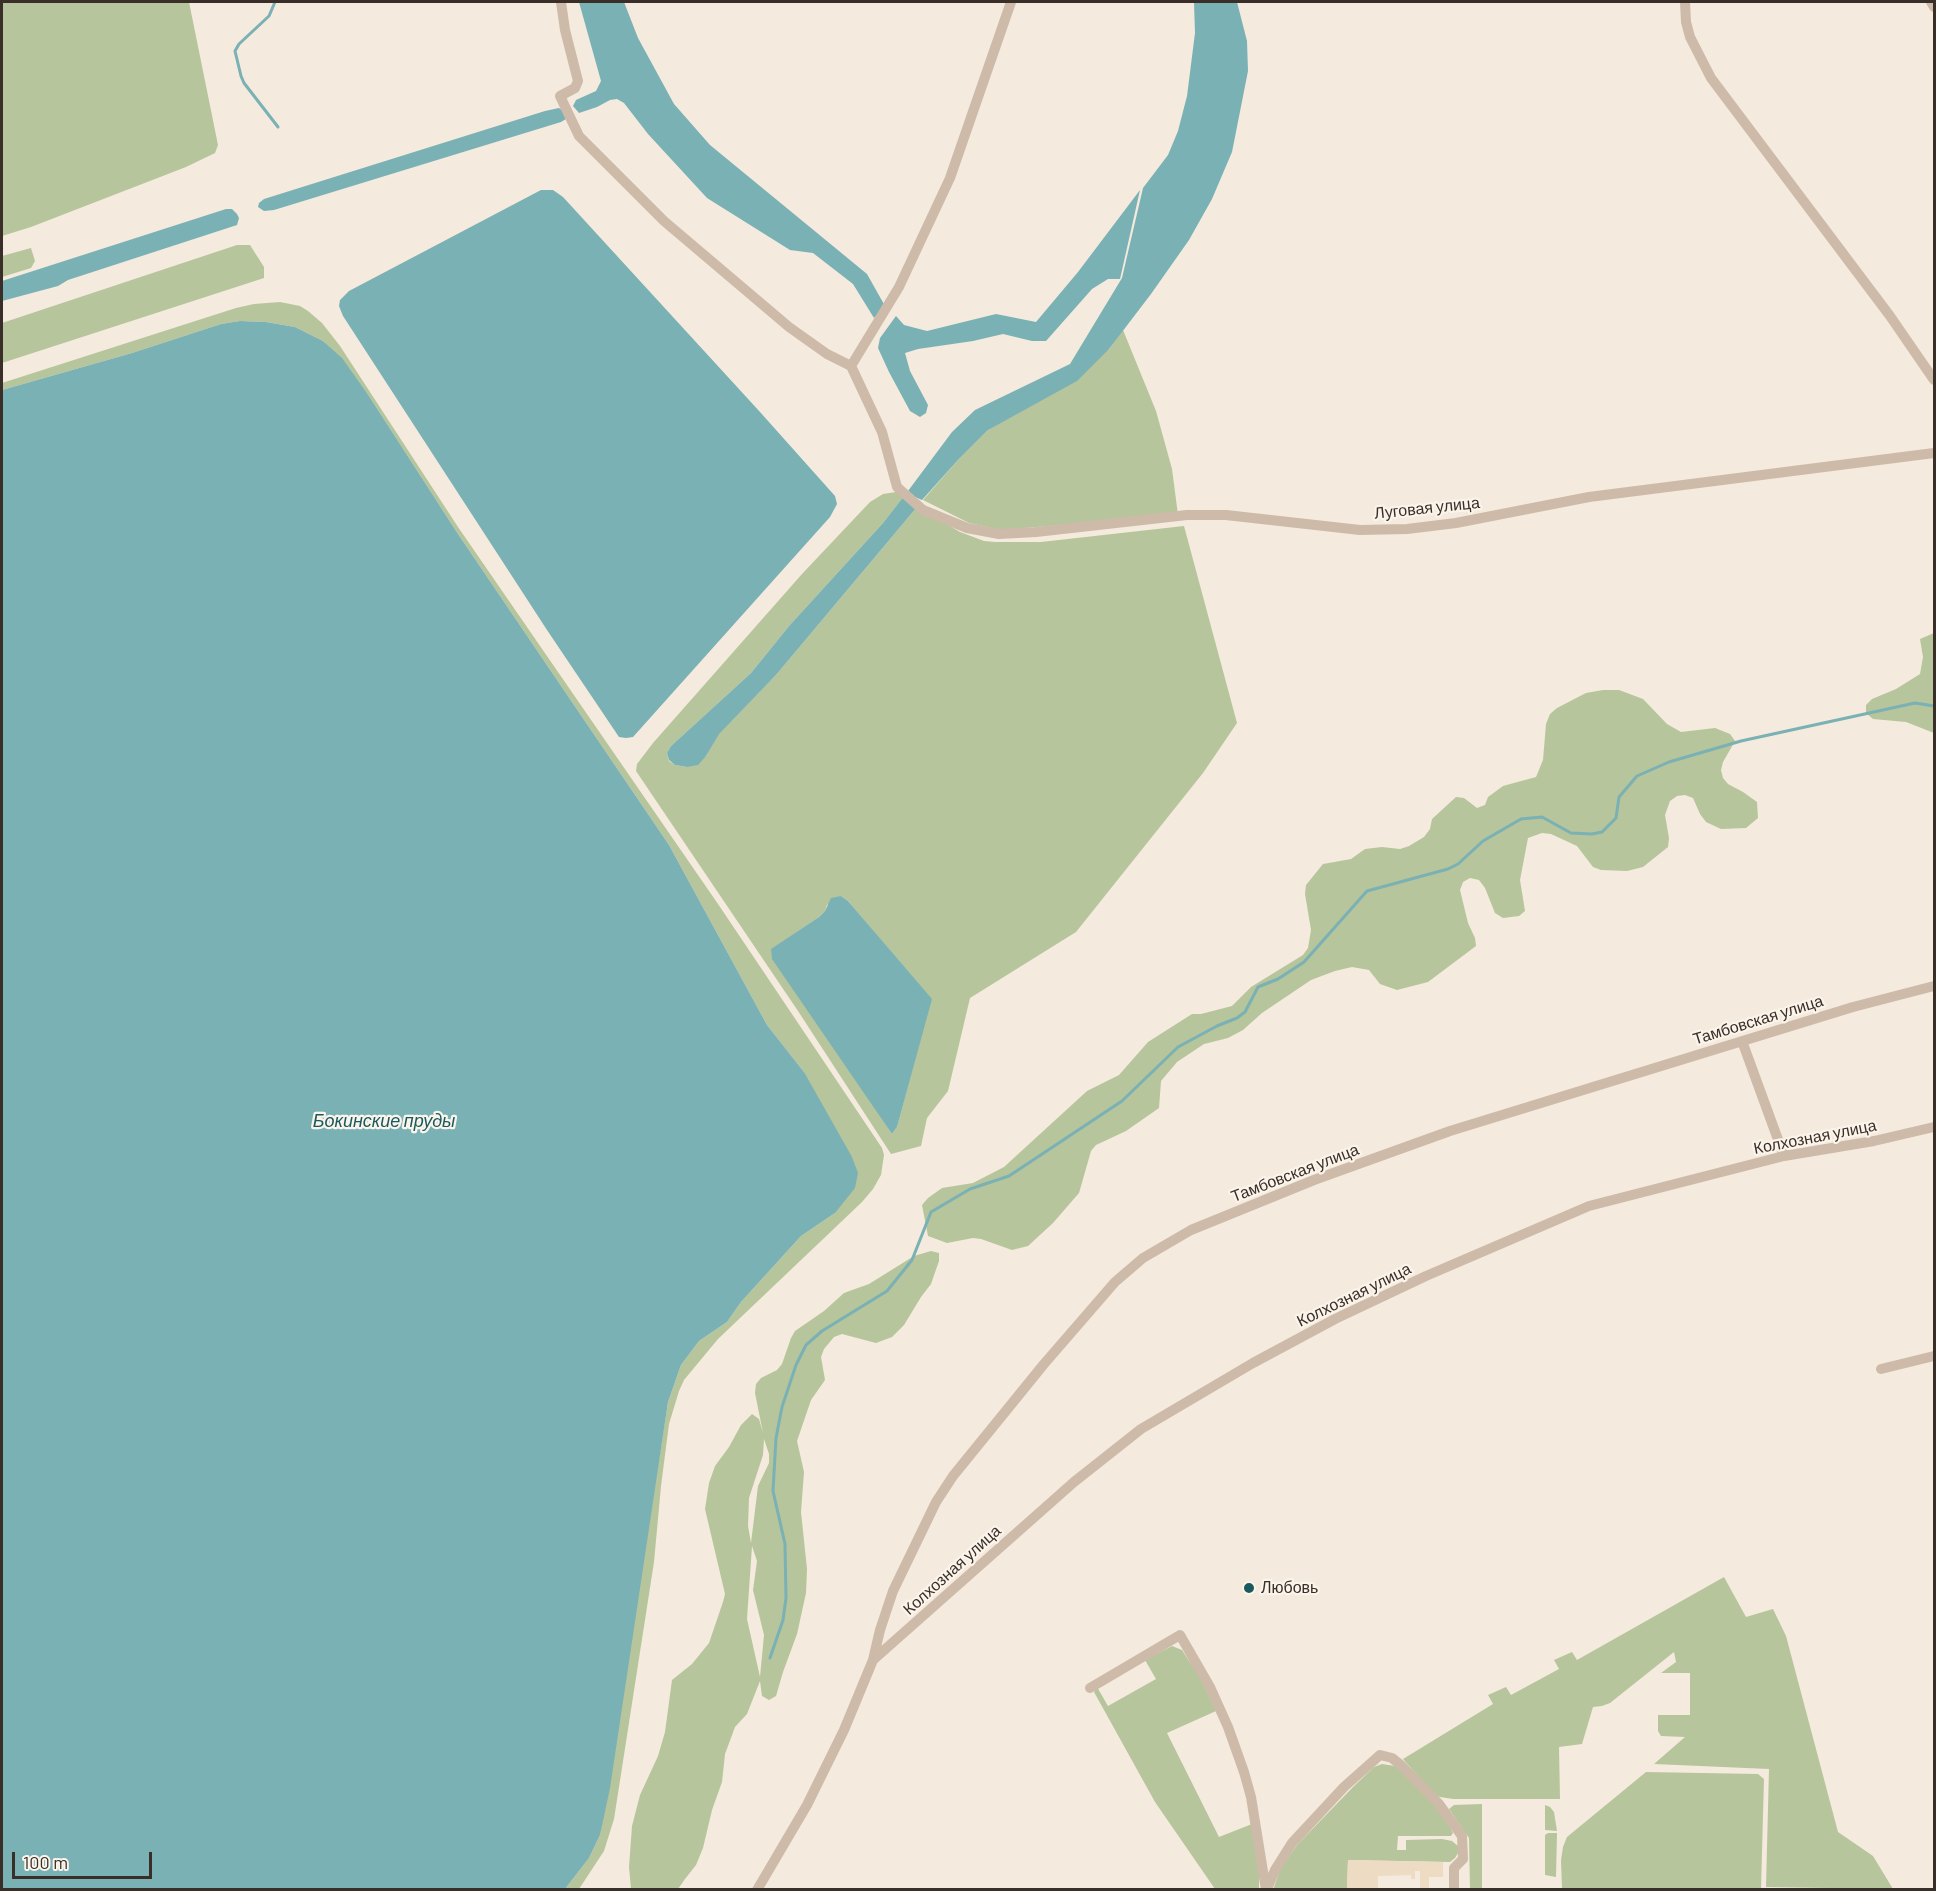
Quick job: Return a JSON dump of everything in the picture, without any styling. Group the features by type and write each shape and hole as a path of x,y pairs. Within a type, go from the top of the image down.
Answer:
{"street":[{"path":"561,2 565,30 578,81 575,88 560,96 579,136 664,221 789,327 827,354 851,366 899,287 945,189 1011,2"},
{"path":"1685,2 1686,22 1690,37 1711,78 1935,380"},
{"path":"1931,2 1935,7"},
{"name":"Луговая улица","path":"851,366 882,432 897,487 923,510 967,528 999,534 1187,515 1226,515 1360,530 1407,529 1456,523 1589,497 1935,453"},
{"name":"Тамбовская улица","path":"757,1890 813,1795 844,1730 873,1660 893,1591 921,1531 953,1476 1044,1364 1115,1282 1143,1258 1191,1230 1314,1180 1489,1118 1853,1007 1935,986"},
{"path":"1742,1041 1784,1156"},
{"name":"Колхозная улица","path":"873,1660 1074,1482 1141,1429 1253,1363 1335,1319 1426,1276 1589,1206 1784,1156 1874,1141 1935,1127"},
{"path":"1881,1369 1935,1356"},
{"path":"1090,1688 1180,1635 1210,1687 1228,1727 1244,1772 1251,1797 1267,1890"},
{"path":"1267,1890 1275,1870 1292,1843 1344,1787 1380,1755 1392,1758 1402,1766 1439,1804 1462,1836 1463,1858 1454,1868 1455,1890"}],"green space":[{"path":"2,2 189,2 218,145 215,153 186,167 2,236"},
{"path":"237,245 250,245 264,267 264,278 2,363 2,323"},
{"path":"31,248 35,261 31,268 2,277 2,256"},
{"path":"280,302 300,306 308,311 322,323 340,346 458,527 718,904 882,1148 884,1155 881,1175 862,1202 718,1339 684,1380 679,1391 669,1424 654,1562 614,1819 604,1851 579,1889 565,1889 589,1858 600,1835 668,1402 681,1365 699,1341 727,1322 741,1302 801,1236 835,1213 804,1072 767,1025 669,845 342,359 323,341 295,327 266,322 240,321 221,324 132,353 2,390 2,383 236,308"},
{"path":"1123,330 1156,411 1172,469 1178,515 1001,530 969,523 923,500 988,430 1109,349"},
{"path":"896,492 904,496 883,523 789,626 751,673 671,746 667,753 669,761 675,765 687,767 706,756 718,734 776,675 917,507 960,532 984,541 995,542 1041,542 1184,526 1237,723 1203,773 1076,932 970,998 948,1091 927,1118 921,1146 891,1154 798,1011 636,771 637,764 653,743 802,574 870,502 883,494","holes":["841,896 848,901 931,999 897,1127 892,1134 772,949 819,917 827,905"]},
{"path":"1934,633 1934,733 1906,722 1873,719 1866,713 1866,705 1872,699 1896,689 1920,674 1923,657 1920,639"},
{"path":"1619,690 1643,699 1667,724 1681,732 1715,728 1730,734 1735,741 1723,762 1721,770 1723,778 1728,784 1757,802 1758,818 1746,828 1721,829 1706,822 1693,798 1685,795 1677,796 1670,801 1665,815 1669,838 1668,847 1643,867 1627,871 1601,870 1593,867 1577,846 1551,834 1542,833 1528,838 1520,880 1525,911 1519,916 1503,918 1495,913 1485,888 1479,880 1470,878 1463,882 1460,890 1476,946 1428,982 1397,990 1380,984 1369,970 1352,967 1311,980 1262,1013 1243,1030 1228,1038 1204,1044 1177,1062 1161,1081 1159,1108 1126,1131 1096,1145 1091,1151 1079,1193 1053,1223 1028,1246 1012,1250 981,1239 973,1238 947,1243 928,1236 922,1205 928,1198 942,1188 973,1183 1004,1167 1087,1091 1119,1075 1148,1042 1192,1014 1232,1006 1251,987 1303,955 1308,948 1311,930 1305,894 1306,885 1323,864 1351,859 1365,849 1382,847 1400,849 1409,846 1424,837 1430,829 1432,819 1456,797 1464,798 1477,808 1485,805 1488,797 1503,786 1536,777 1543,760 1546,724 1550,714 1586,693"},
{"path":"931,1251 939,1253 939,1261 931,1284 904,1325 892,1337 876,1343 842,1334 834,1337 824,1349 821,1357 825,1380 811,1400 797,1441 804,1472 801,1512 807,1569 806,1593 797,1634 776,1696 769,1700 762,1696 760,1681 747,1714 735,1727 725,1754 722,1782 712,1810 703,1848 696,1865 678,1889 631,1889 629,1867 632,1826 640,1795 658,1756 665,1732 672,1680 692,1664 709,1643 725,1594 705,1509 709,1483 715,1466 741,1425 752,1414 759,1419 763,1433 755,1393 756,1384 782,1364 795,1331 824,1311 844,1293 869,1284 914,1256","holes":["764,1439 769,1454 769,1463 758,1486 751,1543 748,1526 749,1498 763,1455","752,1546 757,1561 753,1590 764,1635 760,1677 747,1619"]},
{"path":"1724,1577 1746,1617 1773,1609 1786,1636 1838,1832 1873,1856 1893,1889 1766,1887 1769,1769 1654,1764 1685,1737 1661,1736 1658,1731 1658,1715 1690,1715 1690,1673 1661,1673 1676,1662 1674,1652 1610,1703 1593,1707 1582,1744 1559,1747 1560,1799 1440,1797 1435,1795 1403,1759 1493,1704 1488,1695 1506,1687 1511,1695 1559,1669 1554,1660 1572,1652 1577,1660"},
{"path":"1172,1646 1182,1650 1201,1679 1216,1711 1167,1733 1219,1837 1252,1824 1259,1866 1259,1889 1215,1889 1155,1802 1094,1692 1097,1687 1108,1706 1156,1679 1145,1660"},
{"path":"1382,1764 1395,1766 1419,1787 1447,1821 1453,1833 1451,1836 1398,1836 1397,1850 1406,1850 1406,1840 1442,1839 1452,1841 1458,1846 1455,1858 1450,1862 1348,1860 1347,1889 1273,1890 1280,1870 1297,1845 1353,1787 1374,1767"},
{"path":"1646,1772 1758,1774 1764,1779 1761,1889 1562,1889 1561,1860 1567,1837"},
{"path":"1482,1804 1482,1889 1470,1889 1469,1838 1449,1809 1454,1805"},
{"path":"1545,1805 1554,1812 1557,1831 1545,1830"},
{"path":"1557,1833 1556,1877 1545,1875 1545,1835"}],"shaded area":[{"path":"1348,1860 1443,1862 1443,1877 1429,1877 1429,1889 1420,1889 1420,1871 1415,1871 1415,1879 1411,1879 1411,1875 1378,1876 1378,1889 1347,1889"}],"water":[{"path":"579,2 624,2 638,38 674,104 710,145 867,274 885,306 874,318 853,284 813,253 790,250 707,198 648,134 624,103 617,99 610,100 579,113 573,106 576,100 596,91 601,81"},
{"path":"1194,2 1237,2 1247,41 1248,71 1232,152 1212,199 1189,240 1109,349 1077,381 988,430 922,500 915,497 908,491 952,432 975,410 1070,364 1122,278 1143,188 1168,155 1178,131 1187,96 1195,33"},
{"path":"559,108 566,119 561,122 274,210 264,211 258,207 264,199"},
{"path":"541,190 553,190 563,197 835,496 837,504 830,517 633,737 619,737 343,316 339,306 340,300 349,291"},
{"path":"1140,190 1120,279 1108,279 1092,289 1046,341 1032,341 1003,334 905,353 910,371 928,405 926,413 920,417 910,411 878,348 880,338 896,316 904,325 927,331 996,314 1036,322 1078,272"},
{"path":"232,209 237,214 239,218 237,225 68,280 58,286 2,301 2,281"},
{"name":"Бокинские пруды","path":"240,321 266,322 295,327 323,341 342,358 458,534 669,845 767,1025 804,1072 852,1157 858,1173 855,1188 835,1213 801,1236 741,1302 727,1322 699,1341 681,1365 668,1402 610,1788 600,1835 589,1858 565,1889 2,1889 2,390 132,353 221,324"},
{"path":"904,496 917,507 776,675 719,734 698,765 687,767 675,765 669,760 667,753 671,746 751,673 789,626 883,523"},
{"path":"841,896 848,901 932,999 897,1127 892,1134 772,959 771,949 819,917 825,911 831,898"}],"waterway":[{"path":"275,2 269,16 239,44 235,51 244,83 278,127"},
{"path":"770,1658 783,1620 786,1598 785,1544 773,1491 776,1438 782,1407 796,1365 806,1345 822,1331 887,1291 912,1260 931,1212 970,1189 1009,1176 1122,1101 1178,1047 1237,1018 1245,1012 1258,987 1278,979 1304,962 1367,891 1448,869 1458,864 1483,841 1521,819 1542,817 1571,833 1602,832 1616,818 1619,797 1637,776 1669,762 1741,741 1915,703 1934,706"}],"place":[{"name":"Любовь","path":"1249,1588"}]}
